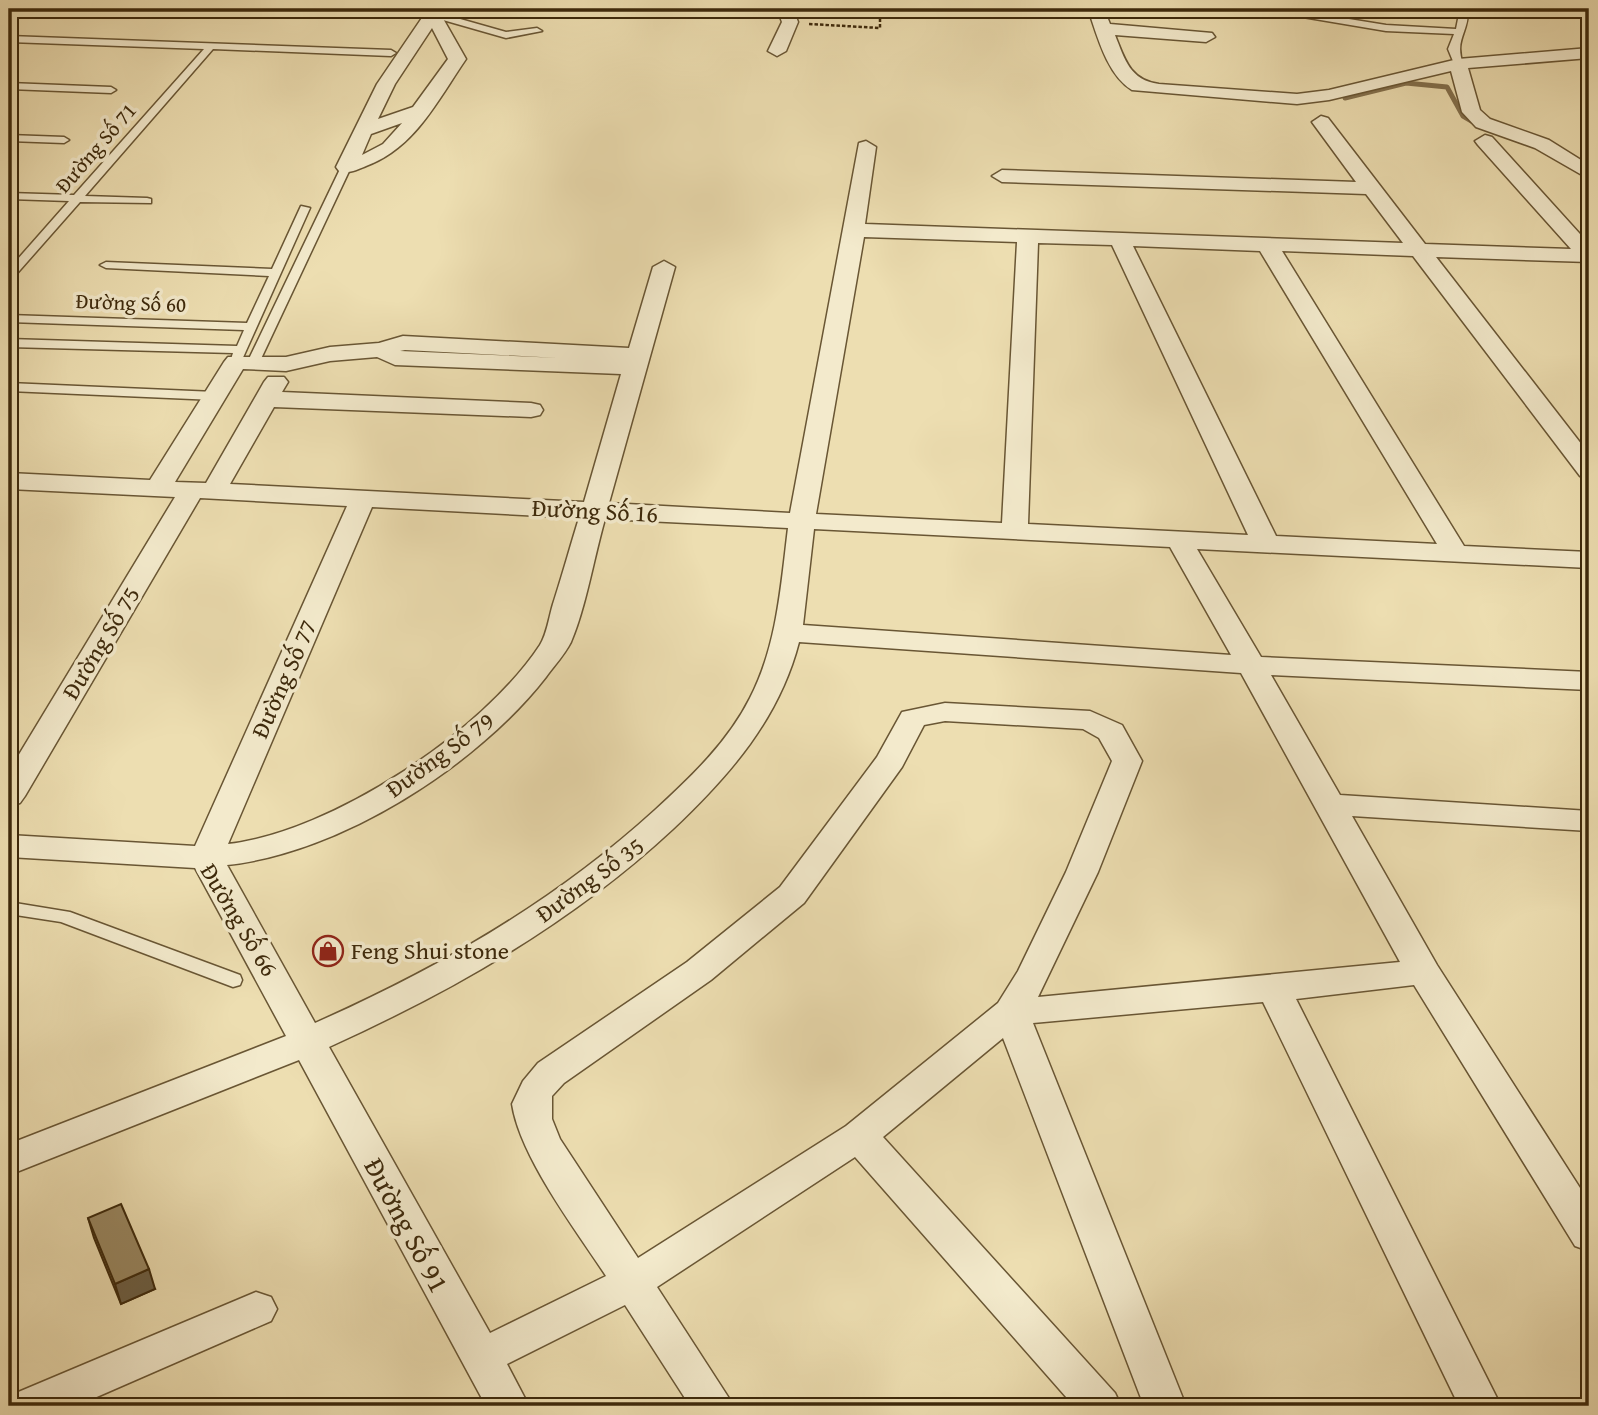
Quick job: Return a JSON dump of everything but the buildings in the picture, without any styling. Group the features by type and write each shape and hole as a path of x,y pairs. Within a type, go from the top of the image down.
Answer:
{"street":[{"path":"1096,9 1123,69 1135,84 1143,87 1297,99 1329,95 1458,64 1588,54"},
{"path":"346,167 389,152 401,142 457,59 434,11"},
{"path":"346,167 386,83 434,11"},
{"path":"777,51 788,15"},
{"path":"1104,30 1206,37"},
{"path":"1458,64 1471,112 1483,124 1542,144 1589,173"},
{"path":"1401,78 1434,78 1462,85"},
{"path":"363,131 420,111"},
{"path":"1321,122 1589,471"},
{"path":"1485,141 1589,256"},
{"path":"802,520 854,230 866,147"},
{"path":"1002,176 1372,188"},
{"path":"854,230 1589,256"},
{"path":"1015,531 1028,236"},
{"path":"1119,240 1266,544"},
{"path":"1266,245 1456,554"},
{"name":"Đường Số 79","path":"206,857 249,850 302,835 351,815 425,771 482,729 522,690 556,643 664,267"},
{"path":"158,488 215,396 243,359 286,364 330,354 380,350 395,358 637,361"},
{"name":"Đường Số 75","path":"9,796 286,364"},
{"path":"266,399 531,410"},
{"name":"Đường Số 16","path":"9,482 1589,560"},
{"name":"Đường Số 77","path":"206,857 362,500"},
{"name":"Đường Số 35","path":"9,1160 310,1042 456,969 561,904 650,837 720,764 752,722 773,682 789,633 802,520"},
{"path":"1179,540 1254,665 1327,804 1423,972 1589,1236"},
{"path":"789,633 1254,665 1589,681"},
{"path":"482,1357 632,1282 859,1136 1011,1012 1035,972 1077,884 1127,761 1111,732 1090,720 944,712 913,718 891,761 792,895 699,971 551,1073 537,1089 530,1106 538,1136 632,1282 713,1406"},
{"path":"1327,804 1589,821"},
{"name":"Đường Số 66","path":"9,846 206,857 310,1042"},
{"path":"1011,1012 1274,989 1423,972"},
{"path":"1274,989 1480,1406"},
{"path":"1011,1012 1165,1406"},
{"name":"Đường Số 91","path":"310,1042 452,1309 508,1406"},
{"path":"859,1136 1100,1406"},
{"path":"31,1406 256,1309"}],"lane":[{"path":"1273,9 1386,27 1460,32"},
{"path":"1458,64 1453,49 1460,32 1464,9"},
{"path":"434,11 506,35 537,31"},
{"path":"9,38 391,53"},
{"name":"Đường Số 71","path":"9,276 212,45"},
{"path":"9,86 111,90"},
{"path":"9,138 64,140"},
{"path":"243,359 346,167"},
{"path":"9,196 147,201"},
{"path":"243,359 251,327 304,208"},
{"path":"106,265 276,272"},
{"name":"Đường Số 60","path":"9,318 251,327"},
{"name":"Đường Số 60","path":"9,343 243,359"},
{"path":"9,387 215,396"},
{"path":"9,908 64,916 233,980"}],"path":[{"path":"788,15 880,28 880,9"}],"waterway":[{"path":"1345,98 1406,83 1447,87 1463,116 1480,126"}],"place":[{"name":"Feng Shui stone","path":"328,951"}]}
